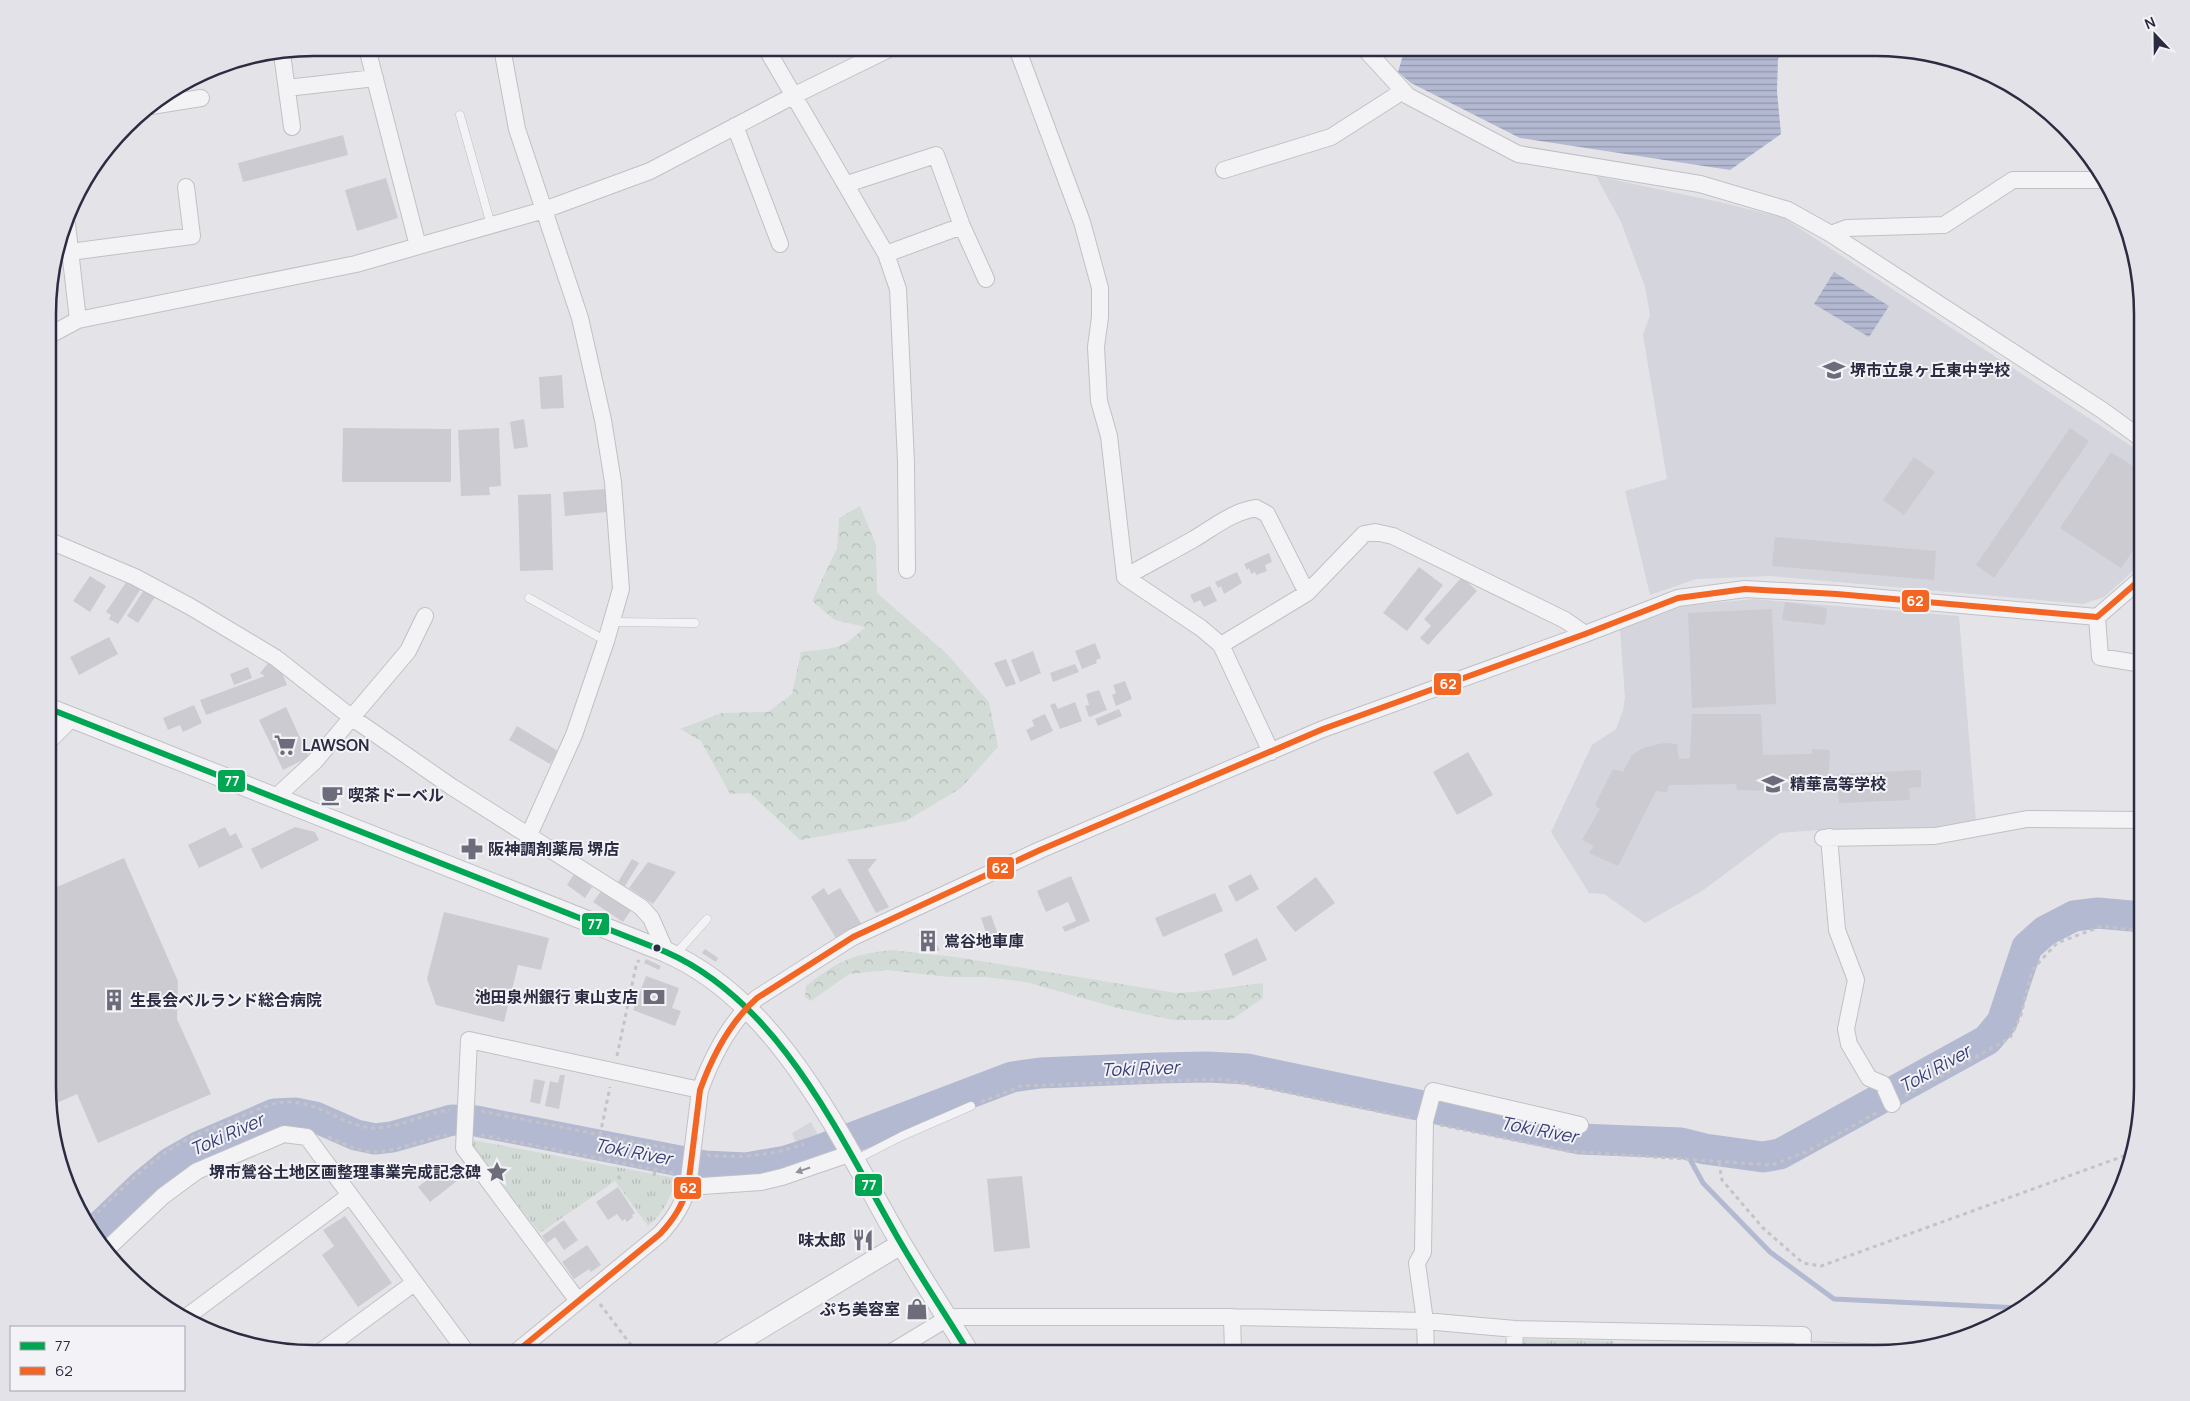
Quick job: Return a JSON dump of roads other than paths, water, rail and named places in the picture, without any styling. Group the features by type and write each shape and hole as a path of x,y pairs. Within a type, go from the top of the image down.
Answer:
{"street":[{"path":"369,56 418,246"},
{"path":"503,56 517,129 580,318 603,420 613,482 621,589 606,641 574,735 529,835"},
{"path":"770,56 847,184 886,254 898,289 906,462 907,570"},
{"path":"56,332 78,320 356,264 544,210 650,171 793,96 875,56"},
{"path":"1020,56 1082,222 1100,288 1100,318 1096,347 1099,401 1109,436 1125,577 1201,628 1221,645 1271,752"},
{"path":"1371,56 1403,91 1415,100 1518,154 1700,184 1788,210 1831,234 2102,410 2134,433"},
{"path":"283,58 292,126"},
{"path":"287,88 375,78"},
{"path":"1224,170 1331,137 1403,91"},
{"path":"166,104 201,98"},
{"path":"735,126 780,244"},
{"path":"847,184 936,155 962,226 986,280"},
{"path":"1831,234 1847,228 1944,225 2013,180 2096,180"},
{"path":"70,252 192,236 186,187"},
{"path":"886,254 962,226"},
{"path":"68,236 78,320"},
{"path":"1125,577 1194,539 1219,522 1244,510 1256,508 1267,514 1307,593"},
{"path":"1221,645 1307,593 1364,534 1375,532 1393,536 1410,544 1565,620 1585,634"},
{"path":"56,544 135,577 191,607 276,658 351,717 452,787 641,907 651,918 670,954"},
{"path":"525,1345 660,1234 675,1218 684,1200 684,1152 700,1090 705,1076 732,1027 746,1008 757,998 853,937 1040,850 1323,729 1585,634 1678,598 1745,588 1837,594 2097,617 2134,585"},
{"path":"276,797 315,761 408,651 425,616"},
{"path":"2097,617 2100,657 2134,663"},
{"path":"56,711 670,954 720,985 734,995 790,1058 835,1129 901,1244 964,1345"},
{"path":"56,734 72,718"},
{"path":"1890,1097 1883,1084 1869,1078 1849,1044 1846,1029 1856,980 1837,930 1826,838 1935,836 2028,819 2134,820"},
{"path":"584,1296 464,1148 469,1040 700,1090"},
{"path":"1426,1345 1425,1321 1417,1263 1423,1252 1425,1118 1432,1091 1580,1125"},
{"path":"111,1245 180,1182 197,1171 284,1134 307,1137 460,1345"},
{"path":"685,1178 768,1180 850,1154"},
{"path":"191,1313 349,1196"},
{"path":"733,1345 901,1244"},
{"path":"331,1345 414,1283"},
{"path":"1232,1317 1233,1345"},
{"path":"903,1345 948,1318 1232,1317 1425,1321 1515,1328 1803,1335 1802,1345"},
{"path":"1514,1345 1515,1328"}],"lane":[{"path":"460,114 491,225"},
{"path":"529,598 606,641"},
{"path":"612,622 695,623"},
{"path":"670,954 707,919"},
{"path":"850,1154 902,1136 971,1106"}],"water":[{"path":"1403,56 1780,56 1778,59 1777,91 1781,134 1730,170 1520,138 1411,83 1398,72"},
{"path":"1834,272 1889,306 1869,337 1814,304"}],"waterway":[{"name":"Toki River","path":"99,1228 143,1185 170,1163 198,1147 274,1114 295,1113 315,1117 356,1135 375,1139 392,1137 452,1120 476,1121 705,1166 746,1168 786,1161 817,1151 1012,1077 1040,1073 1207,1067 1247,1069 1580,1139 1681,1143 1705,1149 1763,1157 1780,1154 1987,1040 2002,1022 2027,947 2045,931 2074,916 2098,913 2134,916"},
{"path":"1681,1143 1703,1183 1770,1252 1834,1299 2009,1307"}],"place":[{"name":"堺市立泉ヶ丘東中学校","path":"1834,370"},
{"name":"LAWSON","path":"285,745"},
{"name":"精華高等学校","path":"1773,784"},
{"name":"喫茶ドーベル","path":"332,795"},
{"name":"阪神調剤薬局 堺店","path":"472,849"},
{"name":"鴬谷地車庫","path":"928,941"},
{"name":"池田泉州銀行 東山支店","path":"654,997"},
{"name":"生長会ベルランド総合病院","path":"114,1000"},
{"name":"堺市鶯谷土地区画整理事業完成記念碑","path":"497,1172"},
{"name":"味太郎","path":"863,1240"},
{"name":"ぷち美容室","path":"917,1309"}]}
